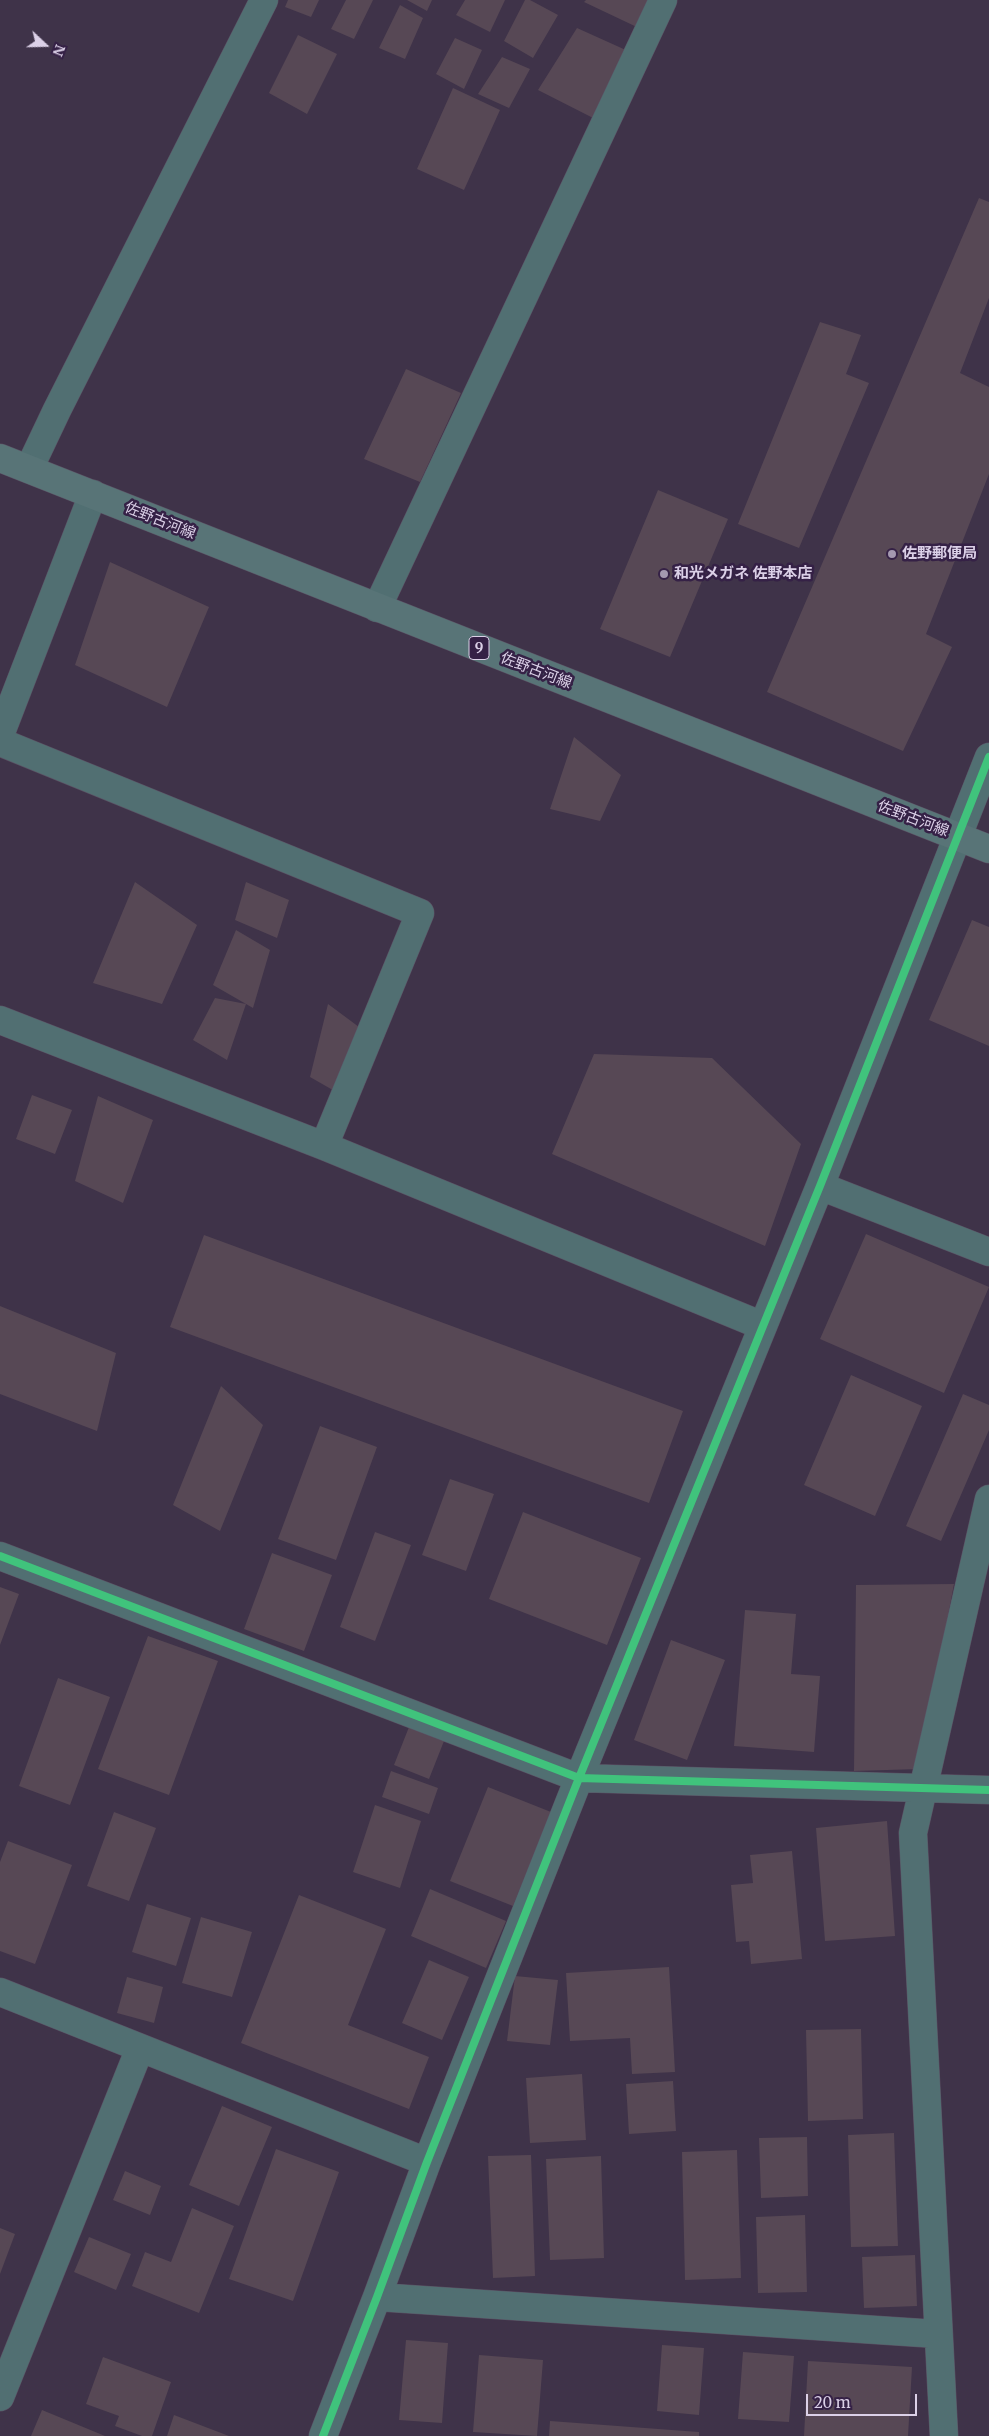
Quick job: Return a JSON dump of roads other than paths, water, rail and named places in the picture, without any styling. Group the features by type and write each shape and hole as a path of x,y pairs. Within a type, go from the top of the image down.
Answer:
{"main road":[{"name":"佐野古河線","path":"0,458 989,849"}],"street":[{"path":"30,469 57,410 264,0"},
{"path":"377,608 663,0"},
{"path":"0,734 93,494"},
{"path":"0,742 420,913 324,1146"},
{"path":"323,2436 378,2297 427,2162 579,1778 820,1186 989,757"},
{"path":"0,1020 324,1146 763,1326"},
{"path":"820,1186 989,1252"},
{"path":"944,2436 937,2334 913,1833 989,1499"},
{"path":"0,1556 579,1778 989,1790"},
{"path":"0,1992 427,2162"},
{"path":"0,2397 140,2048"},
{"path":"378,2297 937,2334"}],"place":[{"name":"佐野郵便局","path":"892,554"},
{"name":"和光メガネ 佐野本店","path":"664,574"}]}
